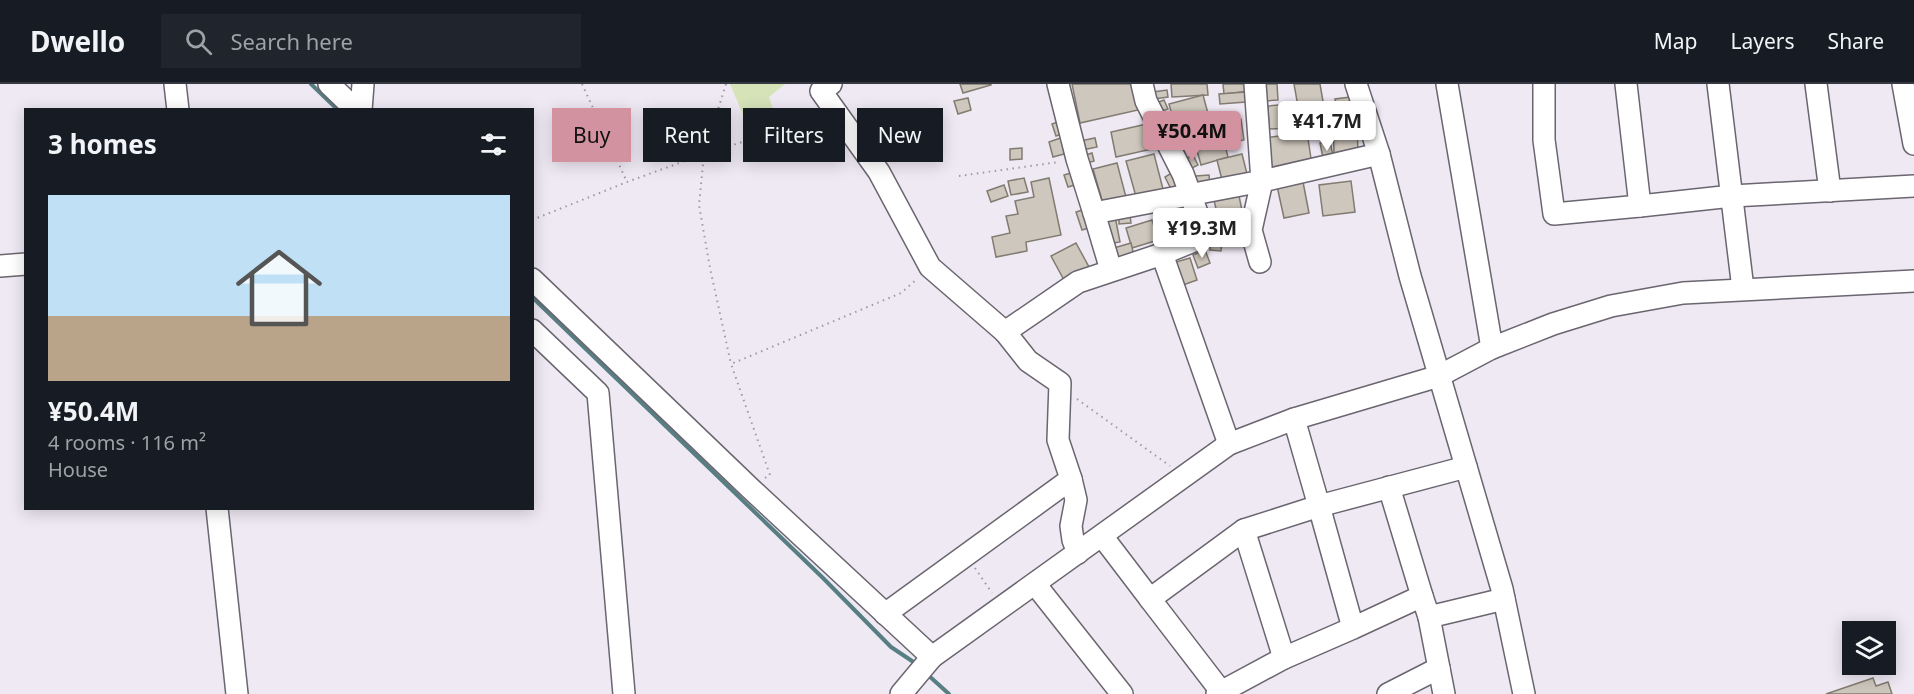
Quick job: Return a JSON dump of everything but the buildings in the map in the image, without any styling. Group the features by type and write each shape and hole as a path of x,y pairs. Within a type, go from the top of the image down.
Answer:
{"street":[{"path":"175,84 178,108"},
{"path":"329,84 354,108"},
{"path":"362,108 363,84"},
{"path":"831,84 821,91 833,108"},
{"path":"1058,84 1077,159 1112,270"},
{"path":"1005,332 1078,282 1162,254 1196,240 1204,232 1183,174 1146,101 1142,84"},
{"path":"1255,84 1262,181 1251,230 1260,262"},
{"path":"1356,84 1379,154 1410,276 1504,599 1524,694"},
{"path":"1447,84 1492,348"},
{"path":"1544,84 1544,140 1554,214 1732,196 1914,186"},
{"path":"1626,84 1640,206"},
{"path":"1718,84 1743,289"},
{"path":"1816,84 1830,191"},
{"path":"1903,84 1914,144"},
{"path":"845,124 879,172 930,267 1005,332 1028,361 1060,382 1058,440 1076,500 1071,526 1078,553"},
{"path":"1094,213 1262,181 1379,154"},
{"path":"1162,254 1229,444"},
{"path":"0,266 24,264"},
{"path":"534,281 750,488 932,657"},
{"path":"905,693 932,657 1229,444 1294,419 1439,376 1492,348 1552,324 1611,306 1683,293 1914,281"},
{"path":"534,332 598,393 624,694"},
{"path":"1294,419 1353,628"},
{"path":"1150,599 1244,530 1319,506 1466,467"},
{"path":"885,614 1071,478"},
{"path":"1389,487 1429,617 1444,694"},
{"path":"217,510 237,694"},
{"path":"1244,530 1284,658"},
{"path":"1102,536 1220,693 1284,658 1422,596"},
{"path":"1035,584 1122,694"},
{"path":"1429,617 1504,599"},
{"path":"1388,694 1439,668"}],"path":[{"path":"582,84 627,182"},
{"path":"718,108 726,84"},
{"path":"959,177 1077,159"},
{"path":"534,219 680,162"},
{"path":"703,162 699,205 710,268 731,364 770,475 750,488"},
{"path":"731,364 901,293 930,267"},
{"path":"1060,387 1186,477"},
{"path":"966,555 1003,607"}],"green space":[{"path":"730,84 785,84 769,97 773,108 743,108 743,115"}],"waterway":[{"path":"311,84 336,108"},
{"path":"534,299 823,578 891,647 918,665"},
{"path":"928,675 949,694"}]}
